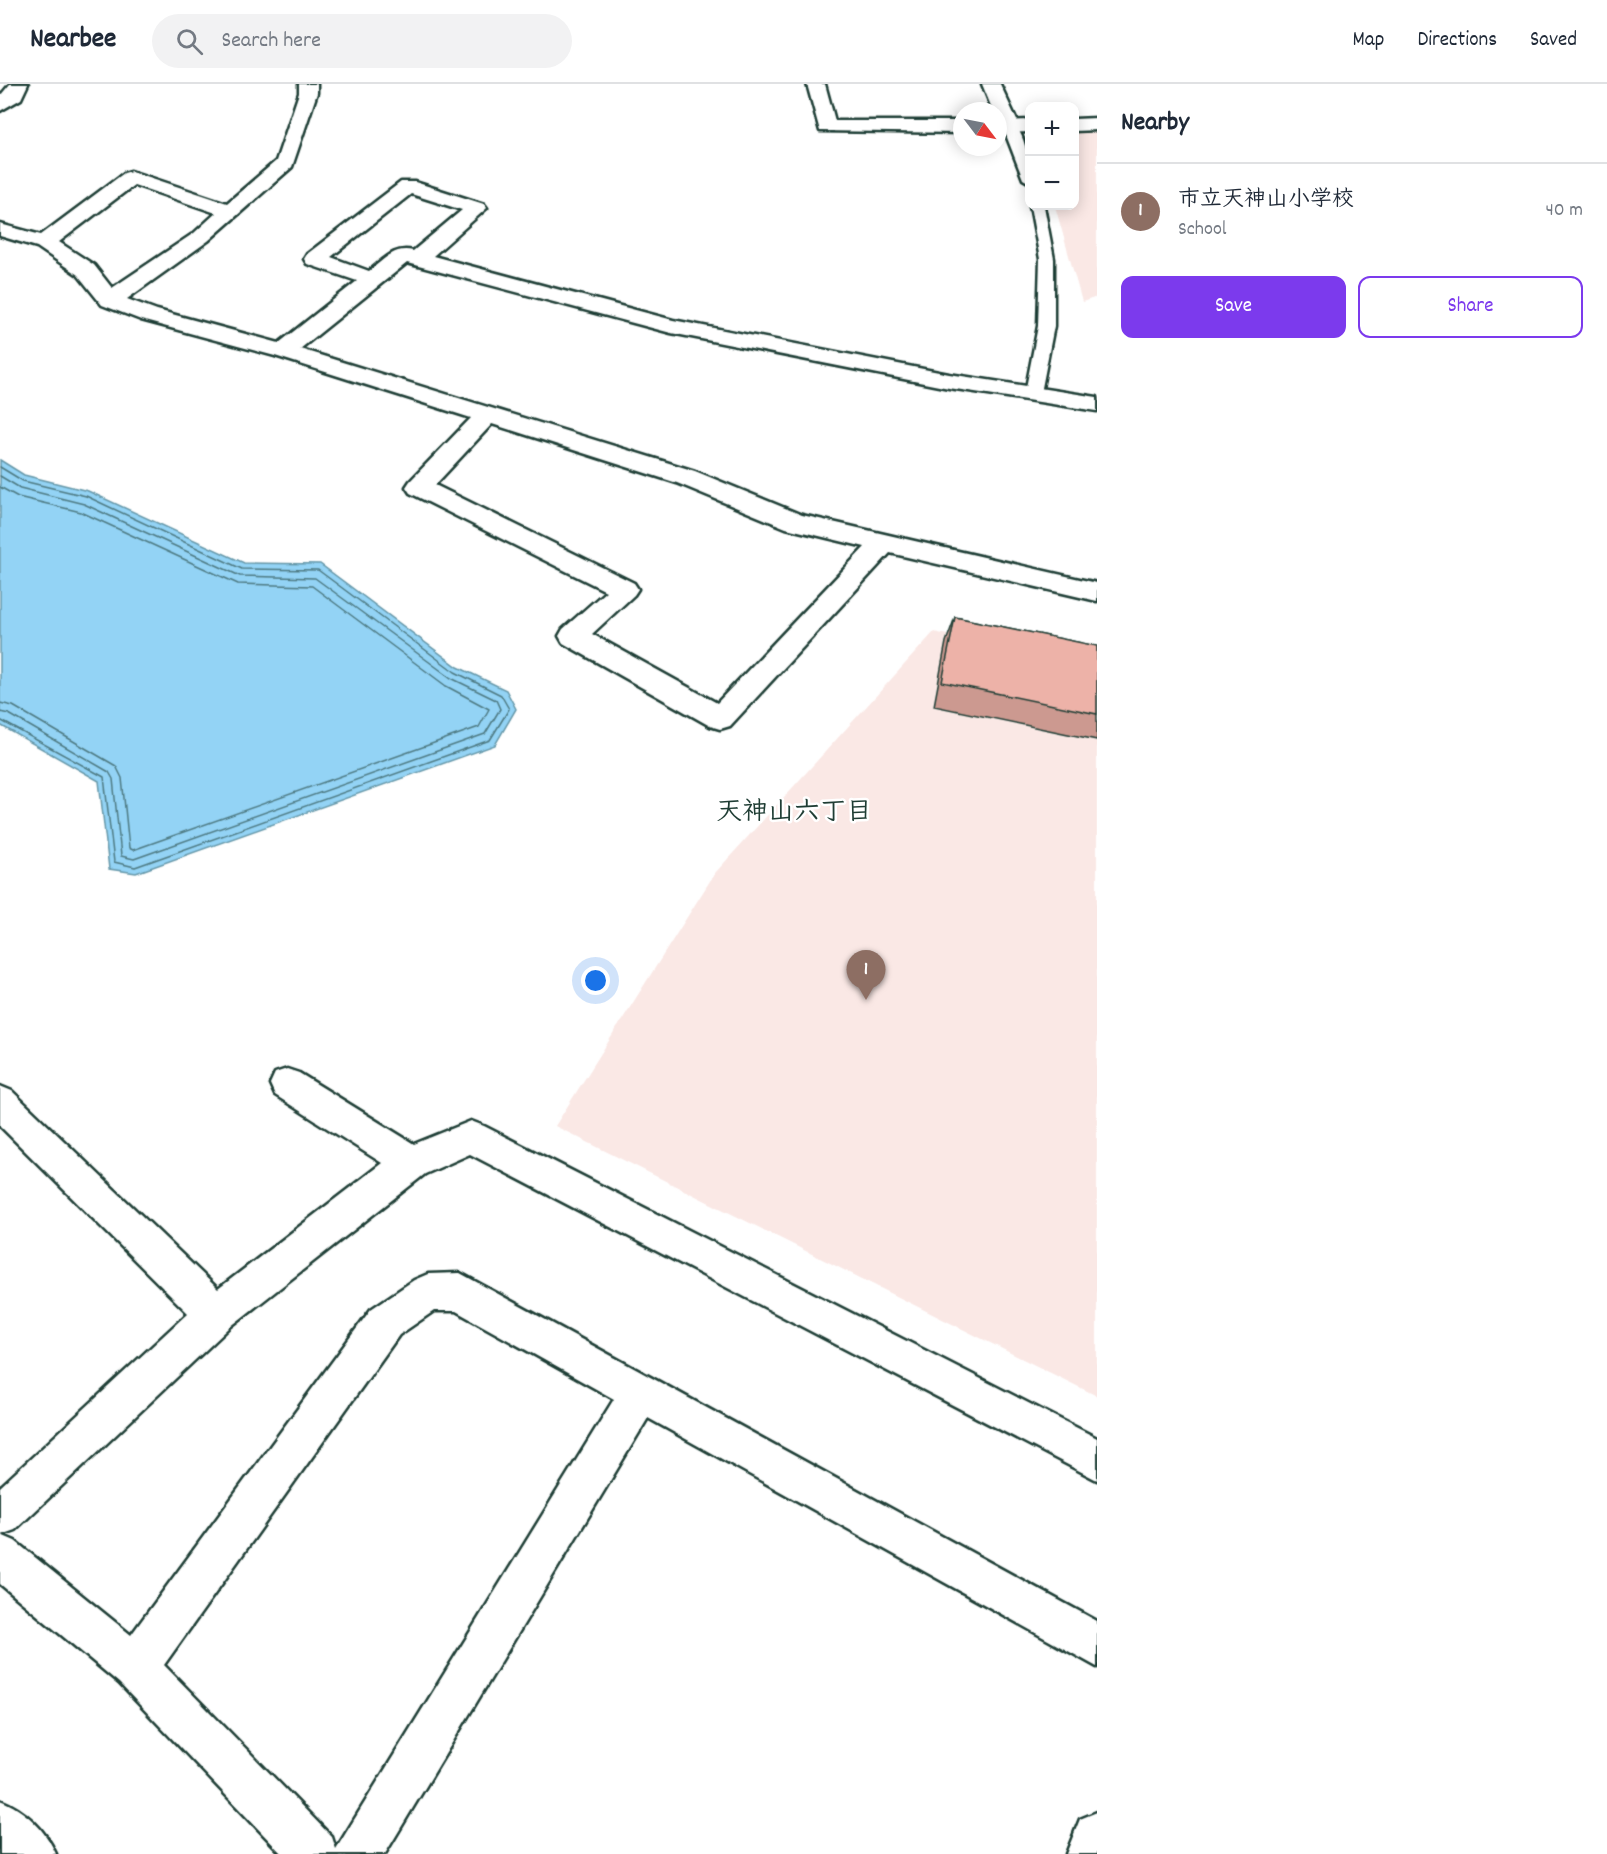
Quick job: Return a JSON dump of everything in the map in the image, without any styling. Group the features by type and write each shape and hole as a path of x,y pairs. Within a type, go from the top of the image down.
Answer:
{"street":[{"path":"0,105 14,94 19,84"},
{"path":"110,300 201,237 285,163 308,93 308,84"},
{"path":"816,84 827,127 953,127"},
{"path":"991,84 1012,126"},
{"path":"1079,125 1097,124"},
{"path":"45,242 131,177 230,211"},
{"path":"371,279 315,259 408,186 477,208 418,258"},
{"path":"0,230 45,242 86,270 110,300 149,315 283,351 686,477 795,522 1097,592"},
{"path":"283,351 403,255 671,326 949,381 1097,404"},
{"path":"489,414 419,487 625,590 573,636 720,718 884,543"},
{"path":"287,1084 412,1162"},
{"path":"0,1102 216,1314"},
{"path":"0,1515 216,1314 412,1162 471,1137 1097,1460"},
{"path":"135,1667 386,1322 428,1293 460,1292 1097,1645"},
{"path":"358,1854 641,1393"},
{"path":"0,1556 135,1667 315,1854"},
{"path":"0,1823 32,1854"},
{"path":"1090,1854 1097,1836"}],"lane":[{"path":"1012,126 1025,167"},
{"path":"1033,393 1046,315 1047,260 1038,210"}],"shaded area":[{"path":"1097,129 1097,297 1082,302 1056,210 1079,210 1079,130"},
{"path":"934,632 1097,668 1097,1396 555,1126 715,873"}],"water":[{"path":"0,460 24,475 88,491 244,563 320,564 458,667 506,690 516,709 495,745 136,873 109,869 99,781 0,725"}],"building":[{"path":"955,617 1097,646 1097,714 942,682"}],"place":[{"name":"市立天神山小学校","path":"866,1000"}],"district":[{"name":"天神山六丁目","path":"794,813"}]}
